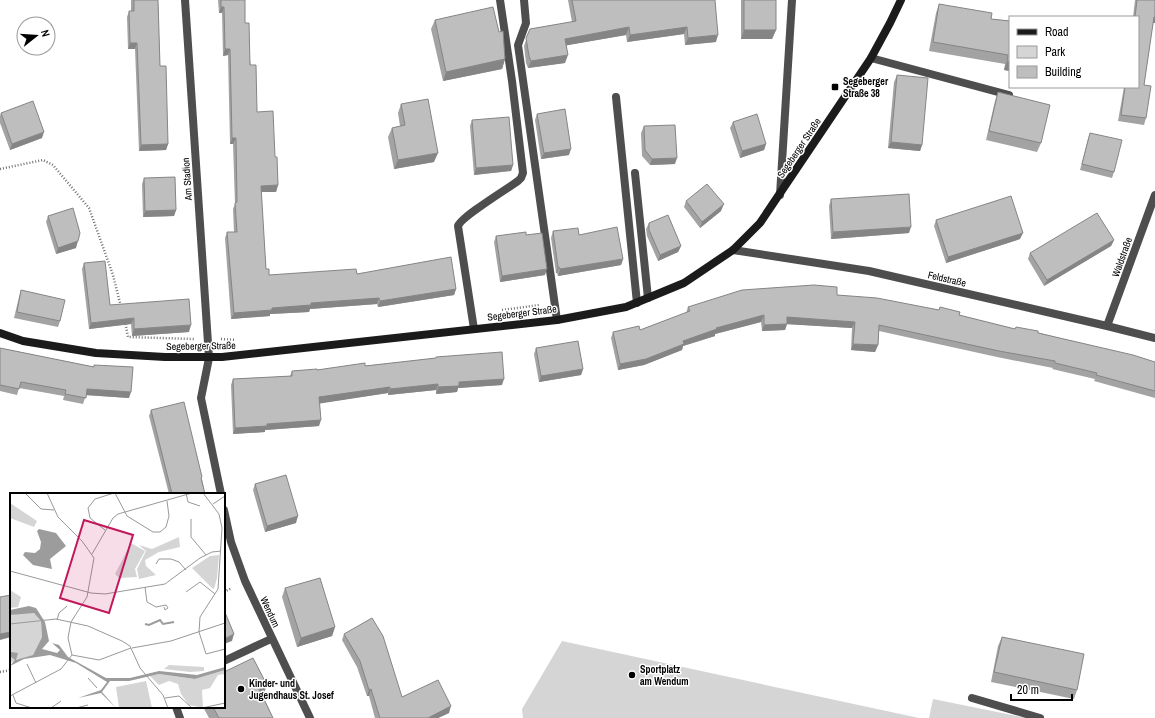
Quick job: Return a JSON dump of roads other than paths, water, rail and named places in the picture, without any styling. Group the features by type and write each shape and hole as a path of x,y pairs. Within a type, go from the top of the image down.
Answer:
{"main road":[{"name":"Segeberger Straße","path":"0,333 23,341 96,353 209,358 557,320 626,307 637,303 684,283 733,250 760,223 871,58 901,0"}],"street":[{"name":"Am Stadion","path":"185,0 209,358"},
{"path":"474,329 458,226 460,222 469,214 518,181 523,173 512,81 500,0"},
{"path":"524,0 526,23 518,45 557,320"},
{"path":"780,195 792,0"},
{"path":"871,58 1016,97"},
{"path":"616,97 637,303"},
{"path":"635,173 648,298"},
{"name":"Waldstraße","path":"1107,326 1155,195"},
{"name":"Feldstraße","path":"733,250 870,271 1155,338"},
{"path":"209,358 201,398 221,493"},
{"name":"Wendum","path":"225,515 231,542 245,581 271,639 310,718"},
{"path":"225,661 271,639"},
{"path":"972,698 1040,718"},
{"path":"176,708 180,718"}],"place":[{"name":"Segeberger Straße 38","path":"835,87"},
{"name":"Sportplatz am Wendum","path":"632,675"},
{"name":"Kinder- und Jugendhaus St. Josef","path":"241,689"}]}
